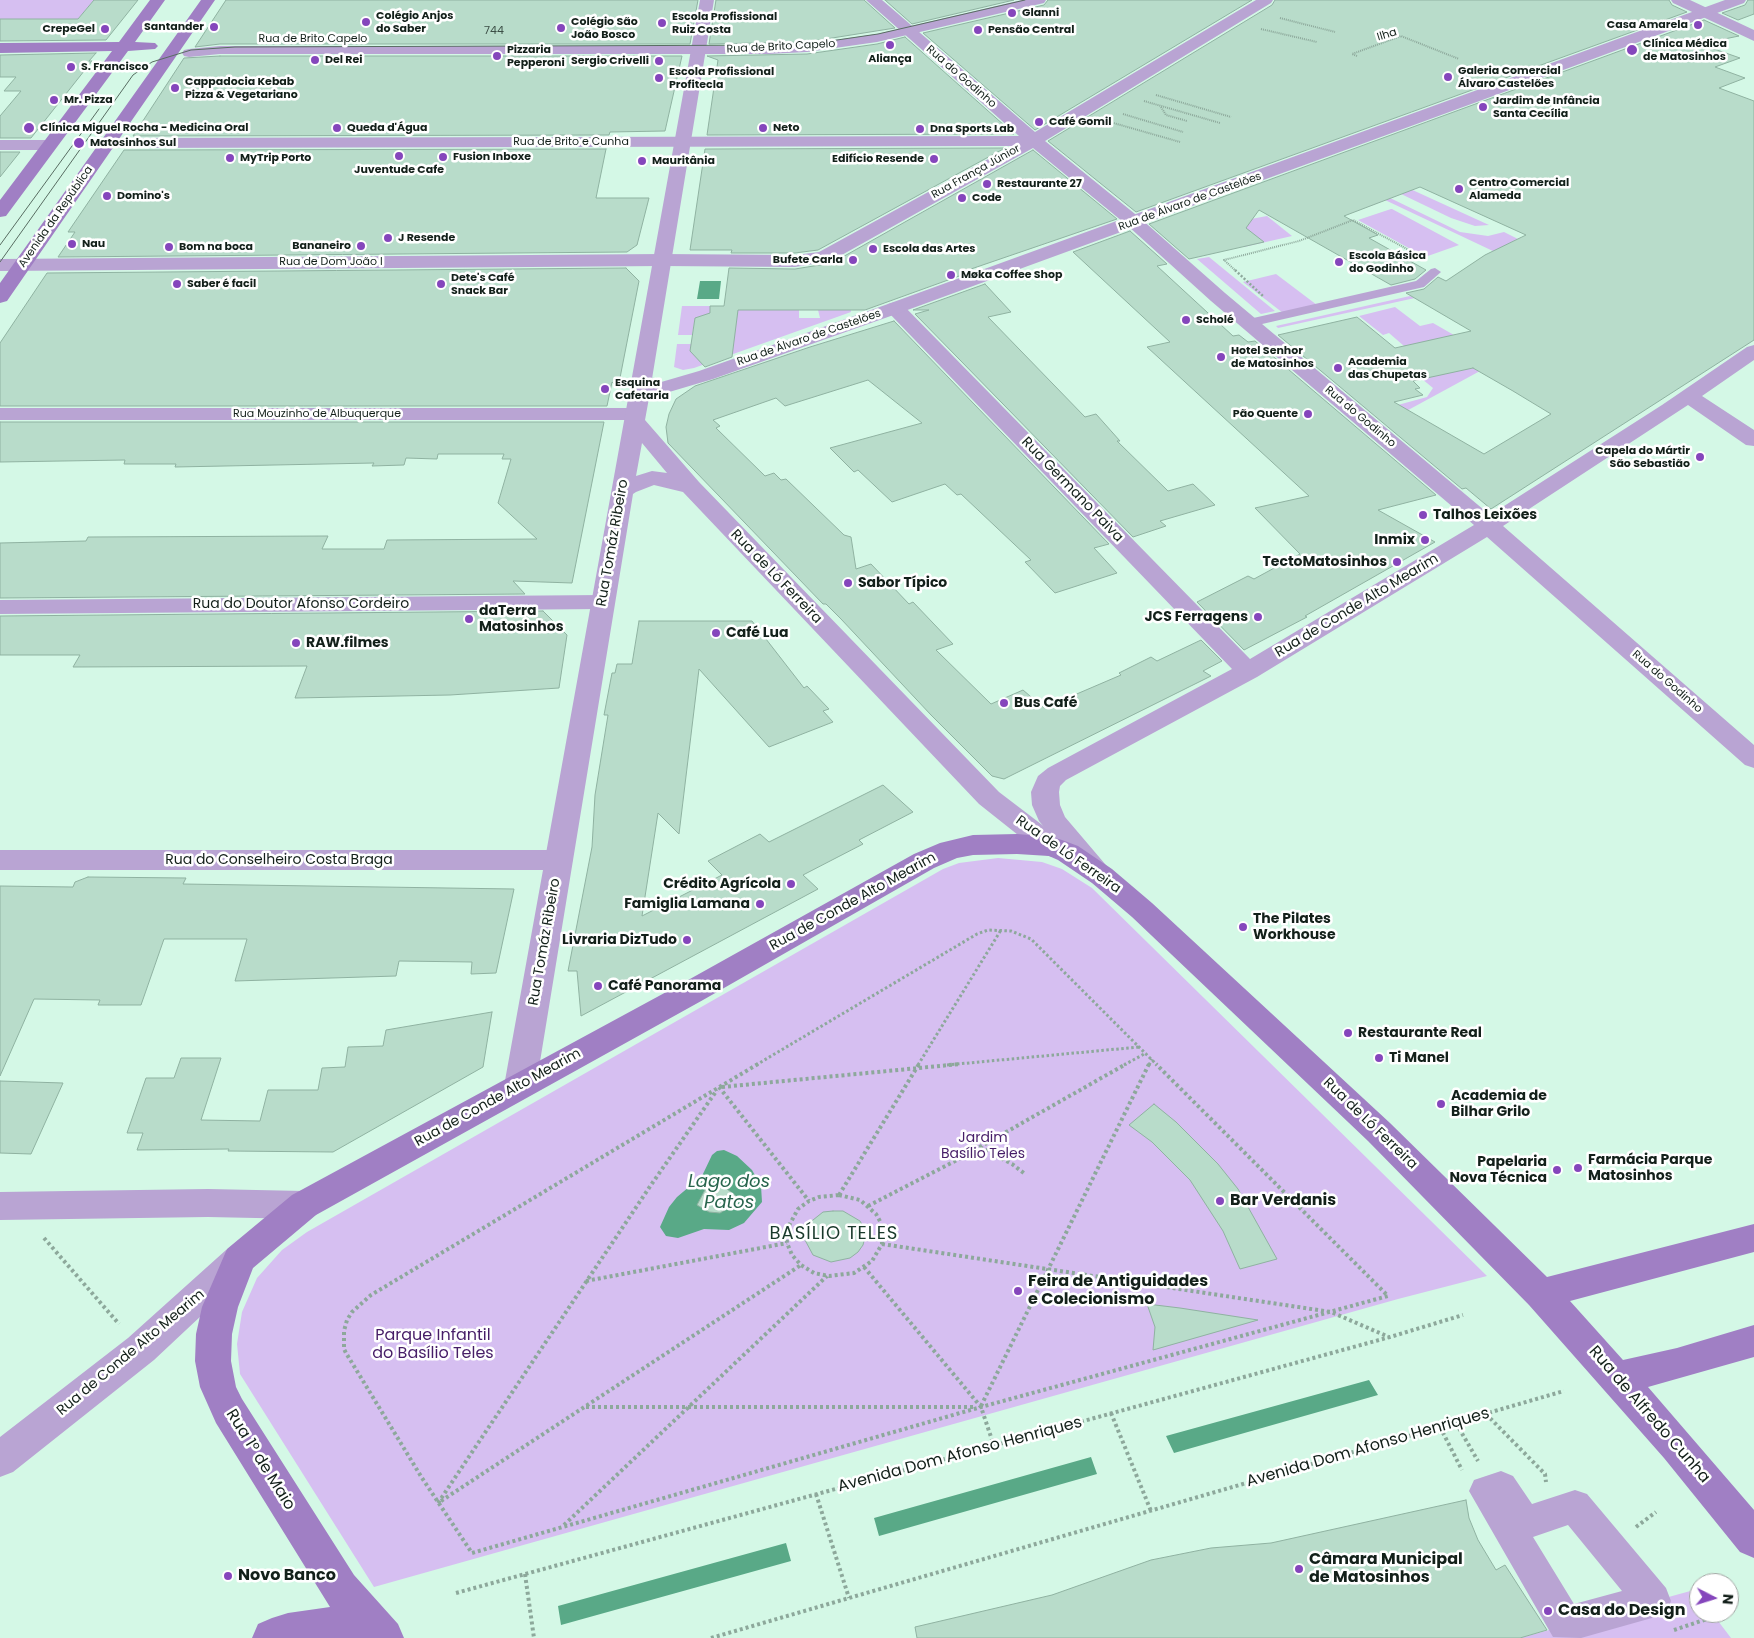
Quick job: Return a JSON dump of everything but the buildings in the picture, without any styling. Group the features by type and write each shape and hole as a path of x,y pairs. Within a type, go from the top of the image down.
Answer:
{"main road":[{"path":"0,212 48,145 158,0"},
{"name":"Avenida da República","path":"0,297 180,37 208,0"},
{"path":"0,48 126,42 150,46 166,44 180,37"},
{"name":"Rua de Conde Alto Mearim","path":"239,1259 304,1205 685,996 924,860 950,850 973,845 1017,844 1052,847"},
{"name":"Rua de Ló Ferreira","path":"1052,847 1068,853 1102,876 1148,916 1379,1132 1541,1294"},
{"path":"1541,1294 1754,1238"},
{"name":"Rua 1º de Maio","path":"239,1259 220,1307 214,1334 213,1361 218,1387 228,1411 340,1589 376,1630"},
{"name":"Rua de Alfredo Cunha","path":"1541,1294 1617,1378 1754,1539"},
{"path":"1617,1378 1678,1364 1754,1341"},
{"path":"272,1638 288,1633 376,1630"}],"street":[{"name":"Rua Tomáz Ribeiro","path":"520,1086 683,142 693,44 708,0"},
{"name":"Rua do Godinho","path":"873,0 907,26 1033,139 1134,222 1249,323 1489,526 1754,759"},
{"name":"Rua de Brito Capelo","path":"180,37 199,39 720,44 808,48 868,40 907,26 994,0"},
{"name":"Rua de Brito Capelo","path":"907,26 1039,0"},
{"name":"Rua França Júnior","path":"662,260 795,261 824,257 1085,109 1266,0"},
{"path":"1678,0 1754,36"},
{"name":"Rua de Álvaro de Castelões","path":"636,410 697,378 1134,222 1739,0"},
{"name":"Rua de Brito Capelo","path":"189,52 220,50 693,44"},
{"name":"Rua de Brito e Cunha","path":"108,143 995,142 1033,139"},
{"path":"0,145 48,145"},
{"name":"Rua de Dom João I","path":"0,265 662,260"},
{"name":"Rua Germano Paiva","path":"895,308 1248,672"},
{"name":"Rua de Conde Alto Mearim","path":"1102,876 1053,821 1046,805 1045,792 1048,782 1057,774 1248,672 1489,526 1754,351"},
{"path":"1688,396 1754,440"},
{"name":"Rua Mouzinho de Albuquerque","path":"0,414 636,410"},
{"name":"Rua de Ló Ferreira","path":"636,410 690,487 989,798 1052,847"},
{"path":"622,492 628,487 652,478 665,479 690,487"},
{"name":"Rua do Doutor Afonso Cordeiro","path":"0,607 603,602"},
{"name":"Rua do Conselheiro Costa Braga","path":"0,860 559,860"},
{"path":"8,1206 208,1203 304,1205"},
{"name":"Rua de Conde Alto Mearim","path":"0,1460 141,1349 239,1259"},
{"path":"1501,1487 1524,1523 1576,1506 1653,1601 1566,1624 1486,1491 1494,1489 1501,1487"}],"lane":[{"path":"1249,323 1420,284 1435,272"}],"path":[{"path":"1249,10 1335,32"},
{"path":"1231,21 1317,42"},
{"name":"Ilha","path":"1357,56 1352,54 1401,36 1459,59"},
{"path":"1116,90 1231,117"},
{"path":"1116,90 1162,107 1166,115 1187,121"},
{"path":"1116,90 1220,123"},
{"path":"1085,109 1183,132"},
{"path":"1085,109 1180,142"},
{"path":"1284,315 1224,260 1299,241 1353,220 1439,266 1435,272"},
{"path":"988,930 1001,930 1010,931 1031,939 1388,1296 981,1407 472,1553 438,1503 346,1353 343,1337 347,1320 371,1295 719,1087 977,934 988,930"},
{"path":"839,1195 1001,930"},
{"path":"438,1503 586,1281 719,1087 917,1067 1140,1048"},
{"path":"868,1206 1146,1053"},
{"path":"981,1407 1152,1059"},
{"path":"719,1087 809,1202"},
{"path":"980,1146 1012,1164 1025,1174"},
{"path":"839,1195 860,1200 876,1214 881,1223 882,1244 872,1261 854,1273 841,1276 827,1276 814,1273 801,1265 792,1255 787,1243 786,1231 798,1209 819,1197 839,1195"},
{"path":"8,1206 141,1349"},
{"path":"586,1281 787,1243"},
{"path":"882,1244 1331,1312 1390,1337"},
{"path":"438,1503 801,1265"},
{"path":"864,1267 981,1407 994,1446"},
{"path":"563,1526 827,1276"},
{"name":"Avenida Dom Afonso Henriques","path":"456,1593 1390,1337 1463,1315"},
{"name":"Avenida Dom Afonso Henriques","path":"711,1638 1564,1391"},
{"path":"586,1406 981,1407"},
{"path":"1111,1413 1151,1511"},
{"path":"1486,1414 1545,1474"},
{"path":"1456,1423 1494,1489"},
{"path":"816,1494 850,1598"},
{"path":"1639,1524 1656,1512"},
{"path":"525,1574 534,1638"},
{"path":"1669,1632 1696,1623"}],"green space":[{"path":"0,0 94,0 78,19 0,19"},
{"path":"1395,182 1489,225 1475,226 1451,218 1399,193"},
{"path":"1386,196 1460,232 1488,236 1504,232 1518,239 1495,252 1385,200 1368,207 1350,199"},
{"path":"1392,209 1459,245 1425,257 1358,220"},
{"path":"1267,216 1292,236 1244,247 1219,225"},
{"path":"1209,257 1275,311 1261,314 1197,259"},
{"path":"1276,274 1317,305 1283,313 1243,282"},
{"path":"1410,296 1415,298 1278,328 1276,326"},
{"path":"682,306 710,306 710,310 799,310 799,318 820,318 817,306 850,306 851,312 694,368 683,370 674,367 677,344 691,344 700,317 695,319 692,335 678,335"},
{"path":"1395,307 1420,326 1433,323 1522,374 1466,354 1404,346 1389,333 1383,335 1359,316"},
{"path":"1470,364 1480,371 1388,421 1376,411 1427,397 1433,388 1422,379"},
{"name":"Jardim Basílio Teles","path":"998,858 1042,862 1062,869 1092,888 1487,1276 1398,1299 374,1587 240,1374 237,1344 242,1312 257,1278 282,1250 307,1232 943,869 959,863"},
{"path":"1689,1591 1689,1623 1720,1623 1731,1638 1520,1638"}],"water":[{"path":"700,281 721,281 719,299 697,299"},
{"name":"Lago dos Patos","path":"724,1150 737,1156 752,1170 761,1186 762,1202 744,1223 729,1230 704,1229 678,1238 666,1236 660,1227 669,1207 677,1197 702,1176 712,1155 717,1151"},
{"path":"1369,1380 1378,1395 1174,1453 1166,1436"},
{"path":"1091,1457 1097,1474 879,1536 874,1518"},
{"path":"786,1543 791,1561 561,1625 558,1606"}],"tram line":[{"path":"0,262 133,75 152,62 191,50 235,47 803,45 878,34 1025,0"},
{"path":"0,245 99,109"}],"place":[{"name":"Glanni","path":"1012,13"},
{"name":"Colégio Anjos do Saber","path":"366,22"},
{"name":"Escola Profissional Ruiz Costa","path":"662,23"},
{"name":"Casa Amarela","path":"1698,25"},
{"name":"Santander","path":"214,27"},
{"name":"Colégio São João Bosco","path":"561,28"},
{"name":"CrepeGel","path":"105,29"},
{"name":"Pensão Central","path":"978,30"},
{"name":"Aliança","path":"890,45"},
{"name":"Clínica Médica de Matosinhos","path":"1632,50"},
{"name":"Pizzaria Pepperoni","path":"497,56"},
{"name":"Del Rei","path":"315,60"},
{"name":"Sergio Crivelli","path":"659,61"},
{"name":"S. Francisco","path":"71,67"},
{"name":"Galeria Comercial Álvaro Castelões","path":"1448,77"},
{"name":"Escola Profissional Profitecla","path":"659,78"},
{"name":"Cappadocia Kebab Pizza & Vegetariano","path":"175,88"},
{"name":"Mr. Pizza","path":"54,100"},
{"name":"Jardim de Infância Santa Cecília","path":"1483,107"},
{"name":"Café Gomil","path":"1039,122"},
{"name":"Clínica Miguel Rocha - Medicina Oral","path":"29,128"},
{"name":"Queda d'Água","path":"337,128"},
{"name":"Neto","path":"763,128"},
{"name":"Dna Sports Lab","path":"920,129"},
{"name":"Matosinhos Sul","path":"79,143"},
{"name":"Juventude Cafe","path":"399,156"},
{"name":"Fusion Inboxe","path":"443,157"},
{"name":"MyTrip Porto","path":"230,158"},
{"name":"Edifício Resende","path":"934,159"},
{"name":"Mauritânia","path":"642,161"},
{"name":"Restaurante 27","path":"987,184"},
{"name":"Centro Comercial Alameda","path":"1459,189"},
{"name":"Domino's","path":"107,196"},
{"name":"Code","path":"962,198"},
{"name":"J Resende","path":"388,238"},
{"name":"Nau","path":"72,244"},
{"name":"Bananeiro","path":"361,246"},
{"name":"Bom na boca","path":"169,247"},
{"name":"Escola das Artes","path":"873,249"},
{"name":"Bufete Carla","path":"853,260"},
{"name":"Escola Básica do Godinho","path":"1339,262"},
{"name":"Møka Coffee Shop","path":"951,275"},
{"name":"Saber é facil","path":"177,284"},
{"name":"Dete's Café Snack Bar","path":"441,284"},
{"name":"Scholé","path":"1186,320"},
{"name":"Hotel Senhor de Matosinhos","path":"1221,357"},
{"name":"Academia das Chupetas","path":"1338,368"},
{"name":"Esquina Cafetaria","path":"605,389"},
{"name":"Pão Quente","path":"1308,414"},
{"name":"Capela do Mártir São Sebastião","path":"1700,457"},
{"name":"Talhos Leixões","path":"1423,515"},
{"name":"Inmix","path":"1425,540"},
{"name":"TectoMatosinhos","path":"1397,562"},
{"name":"Sabor Típico","path":"848,583"},
{"name":"JCS Ferragens","path":"1258,617"},
{"name":"daTerra Matosinhos","path":"469,619"},
{"name":"Café Lua","path":"716,633"},
{"name":"RAW.filmes","path":"296,643"},
{"name":"Bus Café","path":"1004,703"},
{"name":"Crédito Agrícola","path":"791,884"},
{"name":"Famiglia Lamana","path":"760,904"},
{"name":"The Pilates Workhouse","path":"1243,927"},
{"name":"Livraria DizTudo","path":"687,940"},
{"name":"Café Panorama","path":"598,986"},
{"name":"Restaurante Real","path":"1348,1033"},
{"name":"Ti Manel","path":"1379,1058"},
{"name":"Academia de Bilhar Grilo","path":"1441,1104"},
{"name":"Farmácia Parque Matosinhos","path":"1578,1168"},
{"name":"Papelaria Nova Técnica","path":"1557,1170"},
{"name":"Bar Verdanis","path":"1220,1201"},
{"name":"Feira de Antiguidades e Colecionismo","path":"1018,1291"},
{"name":"Câmara Municipal de Matosinhos","path":"1299,1569"},
{"name":"Novo Banco","path":"228,1576"},
{"name":"Casa do Design","path":"1548,1611"}],"district":[{"name":"BASÍLIO TELES","path":"834,1234"}],"park label":[{"name":"Parque Infantil do Basílio Teles","path":"433,1345"}]}
